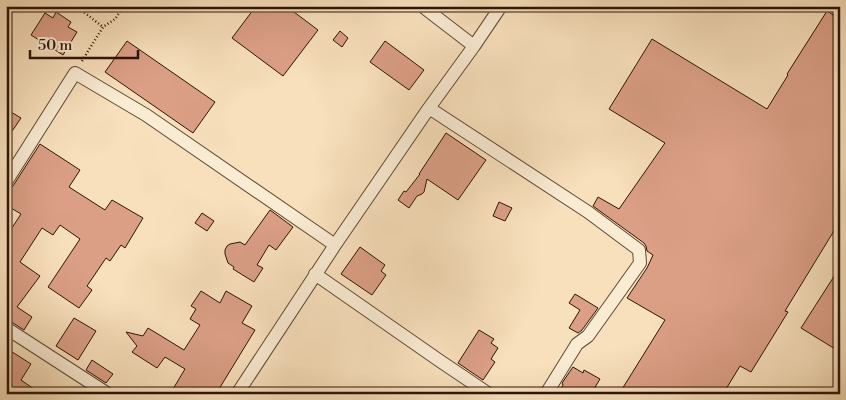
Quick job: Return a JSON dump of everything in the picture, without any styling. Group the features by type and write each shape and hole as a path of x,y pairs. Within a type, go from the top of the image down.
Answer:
{"street":[{"path":"422,6 474,46"},
{"path":"237,394 335,244 501,6"},
{"path":"6,182 74,73 146,115 335,244"},
{"path":"430,108 588,212 639,250 640,263 588,336 577,344 546,394"},
{"path":"315,274 489,394"},
{"path":"6,328 108,394"}],"path":[{"path":"76,6 103,27"},
{"path":"74,73 103,27 115,19 124,6"}],"building":[{"path":"256,6 286,6 318,30 283,76 232,38"},
{"path":"827,11 840,19 840,221 785,311 788,312 751,372 740,366 723,394 619,394 665,320 627,298 647,268 653,255 647,251 644,243 593,206 598,197 619,209 665,143 609,109 652,39 767,109"},
{"path":"56,12 71,22 68,27 77,32 63,55 31,35 45,13 53,18"},
{"path":"340,31 348,38 342,47 333,40"},
{"path":"127,41 215,102 193,133 105,72"},
{"path":"385,41 424,70 409,90 370,62"},
{"path":"6,109 21,118 6,140"},
{"path":"446,133 486,160 458,200 427,179 424,192 417,196 409,208 398,200 420,174"},
{"path":"40,144 80,170 69,187 105,210 112,200 143,218 125,248 121,245 110,261 106,258 87,286 92,290 79,308 48,287 80,239 60,225 53,235 42,228 20,262 40,276 17,307 32,317 24,330 6,320 6,237 21,214 6,205 6,192 13,186"},
{"path":"499,202 512,208 505,221 493,216"},
{"path":"270,210 293,227 276,250 269,245 257,265 263,268 254,282 233,269 234,267 228,263 225,250 230,244 240,242 245,245"},
{"path":"202,213 214,221 207,231 195,223"},
{"path":"360,247 385,265 381,271 386,275 372,295 341,274"},
{"path":"840,267 840,352 801,328"},
{"path":"201,291 220,303 226,291 252,306 242,323 255,330 216,394 170,394 185,369 165,357 157,368 132,352 137,346 126,332 143,336 148,328 184,350 200,325 190,319 196,309 191,306"},
{"path":"575,294 598,308 578,333 569,328 580,310 569,303"},
{"path":"74,318 96,331 78,360 56,346"},
{"path":"479,330 494,339 491,343 498,348 491,359 495,362 483,380 458,363"},
{"path":"6,348 31,364 21,380 41,394 6,394"},
{"path":"92,360 113,374 106,383 86,370"},
{"path":"573,367 583,373 584,370 600,379 591,394 558,394 563,385 562,383"}]}
